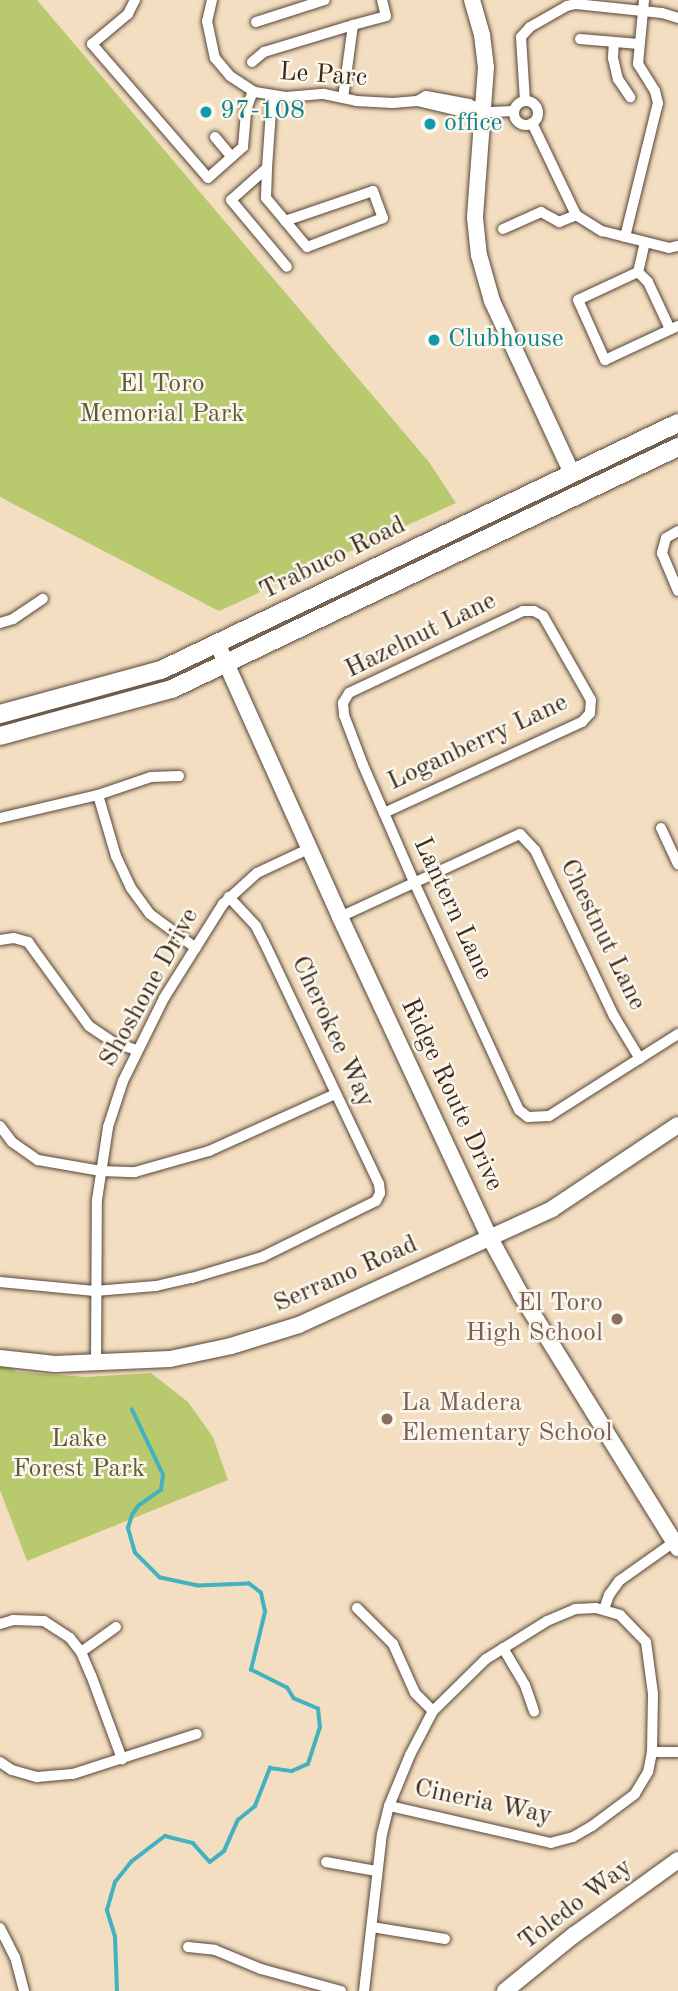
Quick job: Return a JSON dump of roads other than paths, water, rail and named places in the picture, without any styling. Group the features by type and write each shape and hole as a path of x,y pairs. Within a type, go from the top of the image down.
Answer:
{"main road":[{"path":"472,0 482,35 486,67 475,218 479,255 492,301 572,474 581,477 626,464 639,465"},
{"name":"Trabuco Road","path":"0,714 161,670 678,423"},
{"name":"Trabuco Road","path":"0,736 172,689 678,447"},
{"path":"499,532 505,518 556,491 572,474"},
{"path":"342,608 350,592 390,570 402,554"},
{"name":"Ridge Route Drive","path":"216,643 490,1238 543,1331 676,1545"},
{"name":"Serrano Road","path":"0,1358 55,1364 180,1357 299,1325 552,1209 678,1125"},
{"name":"Toledo Way","path":"505,1991 564,1942 678,1860"}],"street":[{"path":"135,0 128,14 92,44 208,178 243,147 246,110 253,91"},
{"name":"Le Parc","path":"212,0 207,20 215,58 230,76 253,91 272,96 324,94 373,102 417,101 484,111 514,111"},
{"path":"256,22 291,5 325,0"},
{"path":"252,62 264,52 386,16 382,0"},
{"path":"525,101 520,43 530,27 571,5 643,5 678,18"},
{"path":"625,237 658,99 638,64 643,5"},
{"path":"344,98 353,25"},
{"path":"580,38 639,44"},
{"path":"614,42 613,58 618,79 630,97"},
{"path":"272,96 266,198 307,247 383,218 373,191 285,220"},
{"path":"525,101 533,103 538,112 532,123 519,122 514,111 518,104 525,101"},
{"path":"532,123 576,215 590,226 625,237 669,248 678,246"},
{"path":"215,137 232,157"},
{"path":"267,168 231,200 287,267"},
{"path":"503,229 541,212 559,222 576,215"},
{"path":"638,272 645,242"},
{"path":"638,272 648,282 674,328 605,360 578,300 638,272"},
{"path":"678,531 666,538 662,546 664,562 678,591"},
{"path":"0,623 13,619 43,599"},
{"name":"Hazelnut Lane","path":"344,715 343,703 349,693 523,611 534,611 543,617 590,700 590,713"},
{"name":"Loganberry Lane","path":"384,813 582,722 590,713"},
{"name":"Lantern Lane","path":"344,715 414,882 519,1111 528,1117 549,1116 640,1059"},
{"path":"0,818 98,795 151,777 180,776"},
{"path":"98,795 116,856 131,888 150,914 195,948"},
{"path":"661,828 678,864"},
{"name":"Chestnut Lane","path":"414,882 520,834 535,850 614,1016 640,1059"},
{"name":"Shoshone Drive","path":"96,1363 95,1291 101,1171 108,1127 136,1050 195,948 229,897 257,873 309,849"},
{"path":"340,917 414,882"},
{"name":"Cherokee Way","path":"95,1291 156,1286 239,1265 370,1207 380,1193 379,1184 256,926 229,897"},
{"path":"0,940 14,938 28,942 89,1026 99,1035 136,1050"},
{"path":"640,1059 678,1034"},
{"path":"0,1126 12,1142 38,1160 101,1171 141,1171 183,1160 335,1094"},
{"path":"0,1282 95,1291"},
{"path":"365,1991 376,1871 389,1806 419,1733 433,1711 465,1677 503,1648 547,1621 575,1609 604,1609 609,1595 619,1581 676,1545"},
{"path":"357,1608 393,1644 415,1693 433,1711"},
{"name":"Cineria Way","path":"389,1806 535,1841 562,1841 592,1826 635,1794 648,1772 652,1752 653,1694 646,1642 628,1621 604,1609"},
{"path":"0,1625 13,1619 44,1621 60,1629 81,1652 122,1759"},
{"path":"81,1652 116,1627"},
{"path":"503,1648 525,1685 534,1711"},
{"path":"0,1762 12,1770 37,1777 74,1774 197,1734"},
{"path":"652,1752 678,1752"},
{"path":"326,1862 376,1871"},
{"path":"372,1927 444,1939"},
{"path":"0,1928 15,1957 24,1991"},
{"path":"188,1947 215,1950 261,1969 341,1991"}],"waterway":[{"path":"117,1991 115,1937 107,1910 115,1882 131,1862 165,1836 193,1843 210,1862 224,1851 238,1820 255,1806 270,1768 292,1771 308,1764 320,1728 318,1709 294,1699 287,1688 251,1670 265,1612 261,1593 249,1584 198,1586 160,1578 135,1553 128,1528 132,1515 138,1506 161,1490 163,1475 132,1410"}],"place":[{"name":"97-108","path":"206,112"},
{"name":"office","path":"430,124"},
{"name":"Clubhouse","path":"434,340"},
{"name":"El Toro High School","path":"617,1319"},
{"name":"La Madera Elementary School","path":"387,1419"}],"park label":[{"name":"El Toro Memorial Park","path":"162,400"},
{"name":"Lake Forest Park","path":"79,1455"}]}
